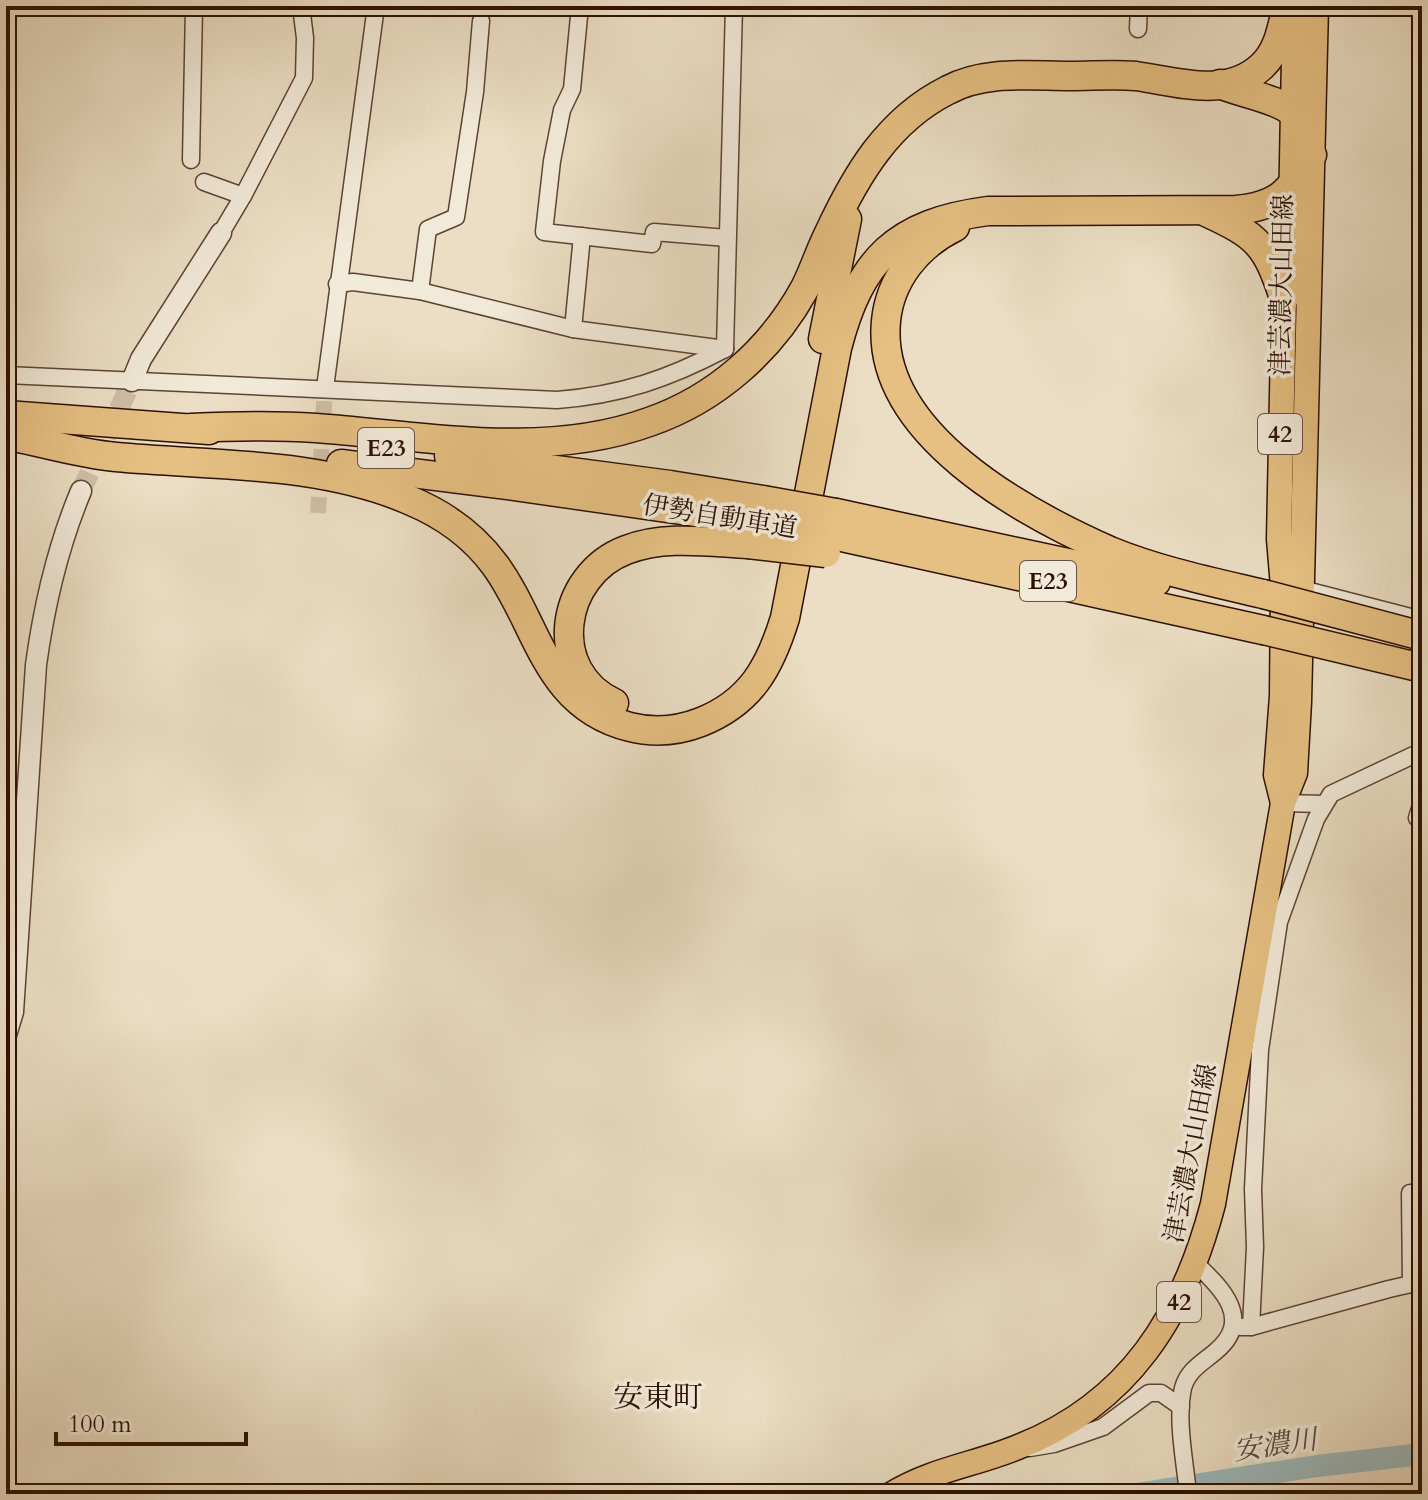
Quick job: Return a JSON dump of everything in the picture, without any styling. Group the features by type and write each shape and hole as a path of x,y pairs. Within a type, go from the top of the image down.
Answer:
{"highway":[{"path":"191,428 271,426 465,441 550,441 602,435 650,422 710,392 764,346 787,318 806,285 850,190 869,158 900,123 934,97 988,76 1121,76 1188,86 1220,84 1246,77 1265,64 1275,51 1287,6"},
{"path":"9,430 112,456 297,471 371,487 420,505 466,534 494,564 549,666 579,702 603,717 626,726 676,729 720,713 745,696 758,679 777,641 785,618 837,348 848,309 863,280 891,248 915,230 940,219 988,211 1202,211 1257,208 1277,201 1291,189 1312,155 1294,114 1276,101 1244,94 1220,84"},
{"path":"832,534 756,522 627,549 599,565 579,587 569,623 570,648 575,663 590,687 609,702 648,714 678,713 725,692 758,647 767,624 782,559 832,291 844,240 850,190"},
{"path":"988,211 949,230 920,251 906,267 892,294 886,317 887,353 897,384 924,427 959,461 1015,501 1112,551 1193,578 1263,610 1422,636"},
{"path":"1202,211 1235,226 1261,245 1271,261 1284,298"},
{"name":"伊勢自動車道","path":"9,430 191,428 357,444 670,485 756,522"},
{"name":"伊勢自動車道","path":"9,430 374,468 756,522 1263,610 1422,645"},
{"name":"伊勢自動車道","path":"832,534 1054,582 1263,610 1422,668"}],"main road":[{"name":"津芸濃大山田線","path":"1283,803 1276,775 1282,696 1283,587 1279,539 1284,298 1290,265 1295,6"},
{"name":"津芸濃大山田線","path":"892,1494 941,1470 1015,1449 1070,1423 1118,1383 1163,1328 1196,1264 1250,1048 1283,803 1295,773 1316,6"}],"street":[{"path":"191,160 194,6"},
{"path":"132,381 141,359 243,196 304,78 305,38 301,6"},
{"path":"325,388 376,6"},
{"path":"580,6 572,89 562,110 552,161 544,232 652,244 654,232 727,238"},
{"path":"725,349 734,6"},
{"path":"1138,29 1139,6"},
{"path":"420,291 428,229 456,217 475,92 481,21"},
{"path":"204,182 243,196"},
{"path":"573,329 582,236"},
{"path":"337,284 353,282 420,291 573,329 725,349"},
{"path":"6,375 474,397 583,398 659,381 725,349"},
{"path":"6,1035 13,1012 41,628 70,518 81,491"},
{"path":"1302,589 1422,620"},
{"path":"1251,1327 1255,1247 1250,1048 1279,922 1316,819 1331,794 1422,751"},
{"path":"1422,802 1417,818 1422,819"},
{"path":"1283,803 1324,804"},
{"path":"1230,1331 1417,1285 1410,1193 1422,1193"},
{"path":"1188,1494 1181,1407 1184,1386 1196,1366 1222,1346 1230,1331 1230,1303 1224,1291 1196,1264"},
{"path":"1015,1449 1040,1447 1092,1432 1149,1393 1161,1393 1181,1407"}],"waterway":[{"name":"安濃川","path":"1136,1494 1317,1466 1422,1454"}],"tunnel":[{"path":"81,491 132,381"},
{"path":"318,513 325,388"}],"district":[{"name":"安東町","path":"658,1397"}]}
